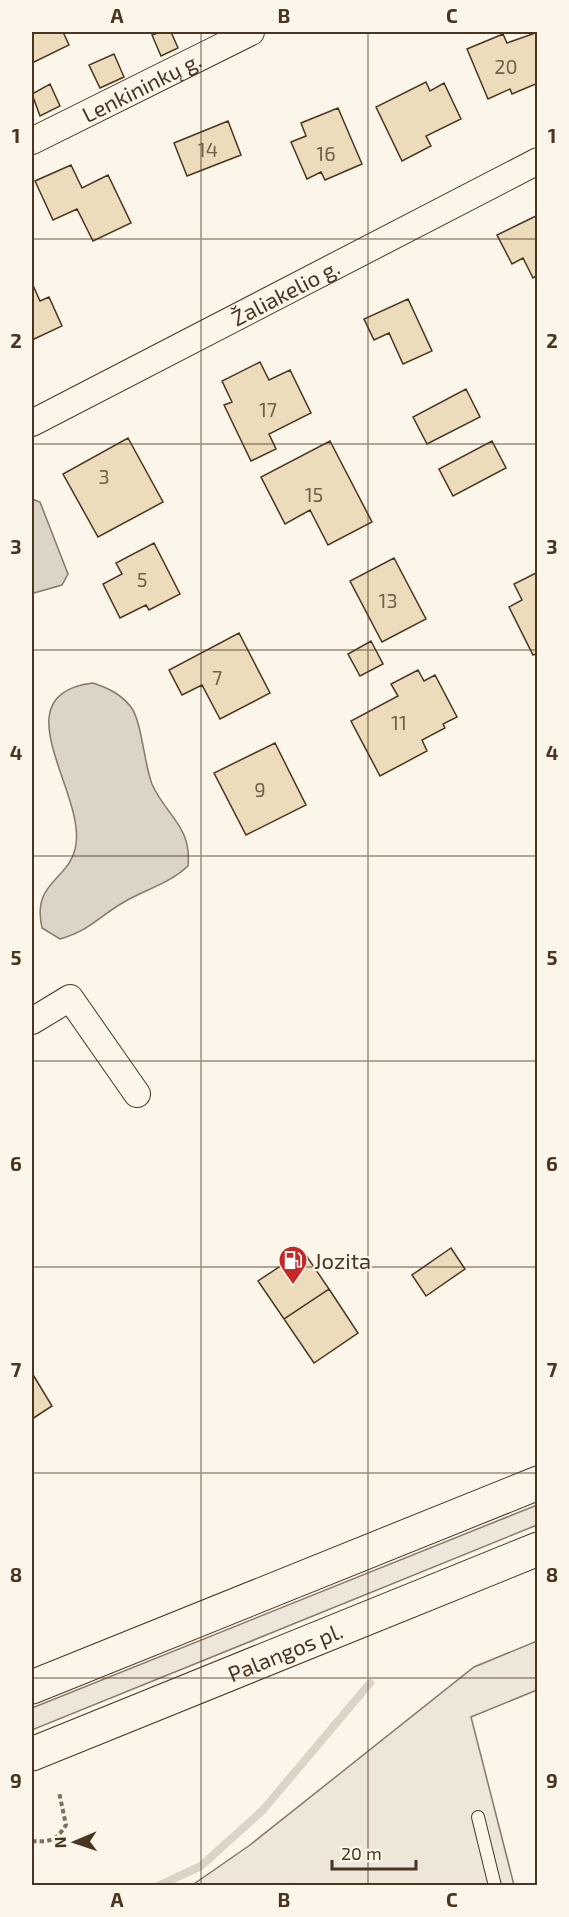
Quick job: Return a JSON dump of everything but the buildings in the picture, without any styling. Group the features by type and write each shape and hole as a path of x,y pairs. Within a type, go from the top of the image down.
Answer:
{"highway":[{"path":"32,1687 537,1483"},
{"name":"Palangos pl.","path":"32,1754 537,1549"}],"street":[{"name":"Lenkininkų g.","path":"32,141 251,32"},
{"name":"Žaliakelio g.","path":"32,423 537,161"},
{"path":"32,1021 70,998 137,1094"}],"lane":[{"path":"478,1817 495,1886"}],"path":[{"path":"32,1841 48,1842 58,1838 66,1825 59,1792"}],"shaded area":[{"path":"32,499 40,502 68,574 62,585 34,593 32,593"},
{"path":"93,683 119,695 135,714 152,784 182,831 188,852 188,866 165,882 124,902 87,927 60,939 42,928 40,912 47,890 73,856 76,844 75,822 53,747 49,725 52,705 66,691"},
{"path":"537,1505 537,1525 32,1730 32,1708"},
{"path":"537,1641 537,1690 471,1717 514,1885 191,1886 250,1845 474,1667"}],"waterway":[{"path":"158,1886 201,1866 263,1810 370,1683"}],"place":[{"name":"Jozita","path":"293,1286"}]}
